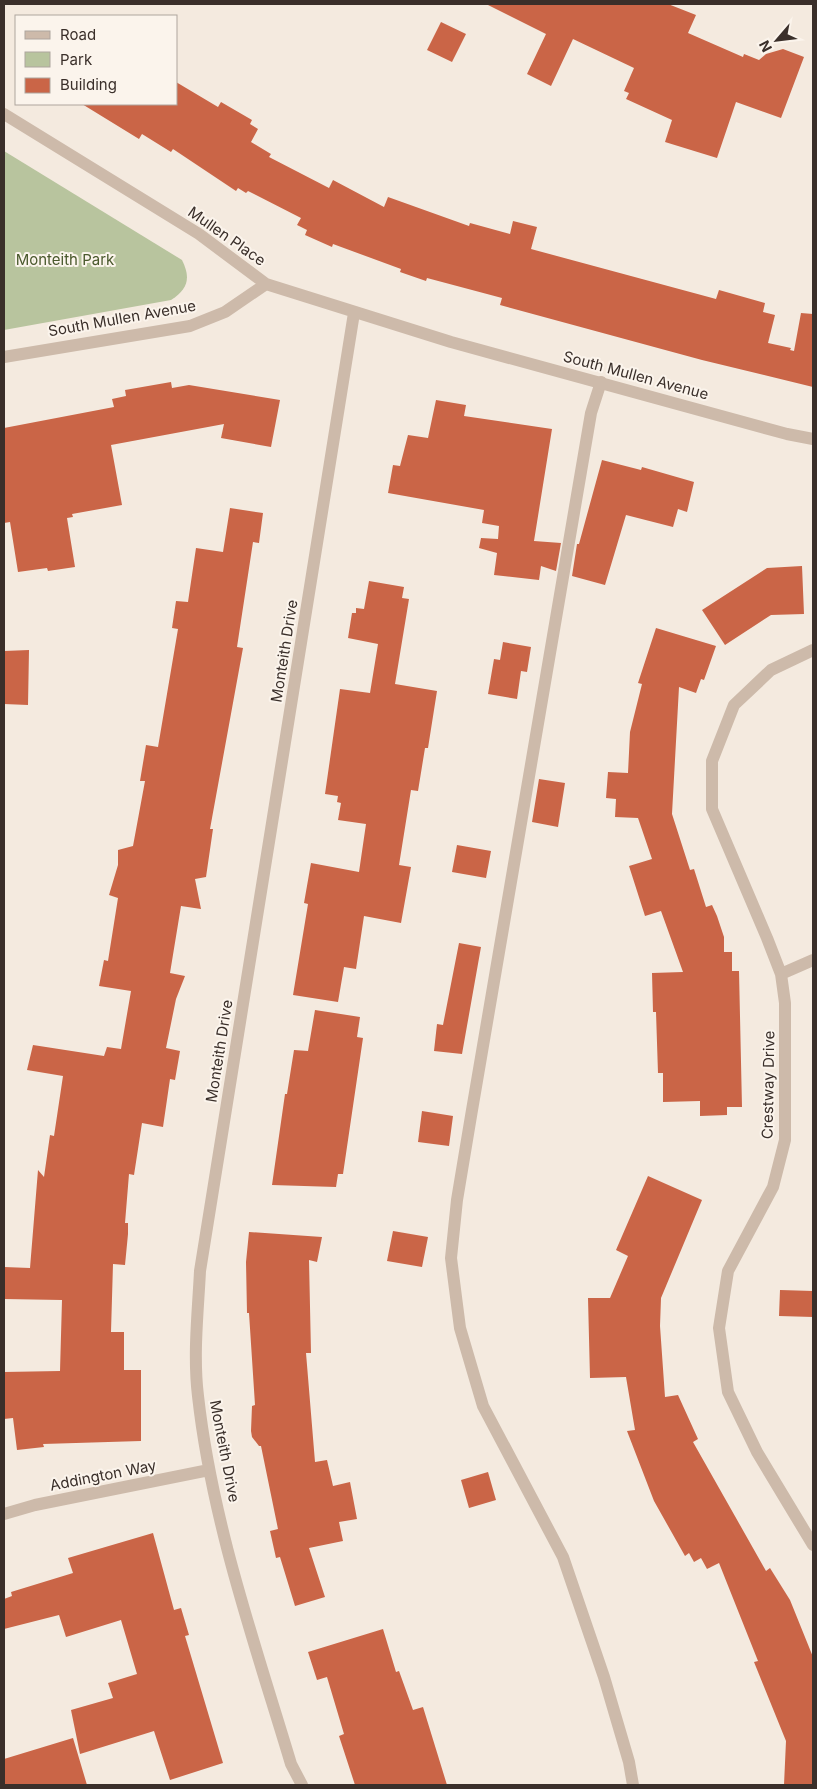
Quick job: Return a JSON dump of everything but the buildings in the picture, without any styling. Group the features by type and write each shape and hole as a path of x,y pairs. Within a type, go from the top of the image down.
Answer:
{"street":[{"name":"Mullen Place","path":"4,114 199,234 266,284 451,342"},
{"name":"South Mullen Avenue","path":"4,357 190,326 225,312 266,284"},
{"name":"Monteith Drive","path":"302,1785 291,1764 244,1607 209,1470 198,1394 196,1333 200,1271 354,313"},
{"name":"South Mullen Avenue","path":"451,342 787,434 813,439"},
{"path":"601,382 589,423 457,1200 451,1258 460,1328 483,1406 563,1557 604,1678 629,1762 633,1785"},
{"name":"Crestway Drive","path":"813,650 771,670 734,705 712,761 712,809 781,974 785,1003 786,1140 774,1187 728,1271 719,1328 728,1392 757,1452 813,1545"},
{"path":"781,974 813,960"},
{"name":"Addington Way","path":"4,1514 35,1505 209,1470"}],"green space":[{"name":"Monteith Park","path":"4,151 182,260 187,278 181,292 171,300 4,330"}]}
